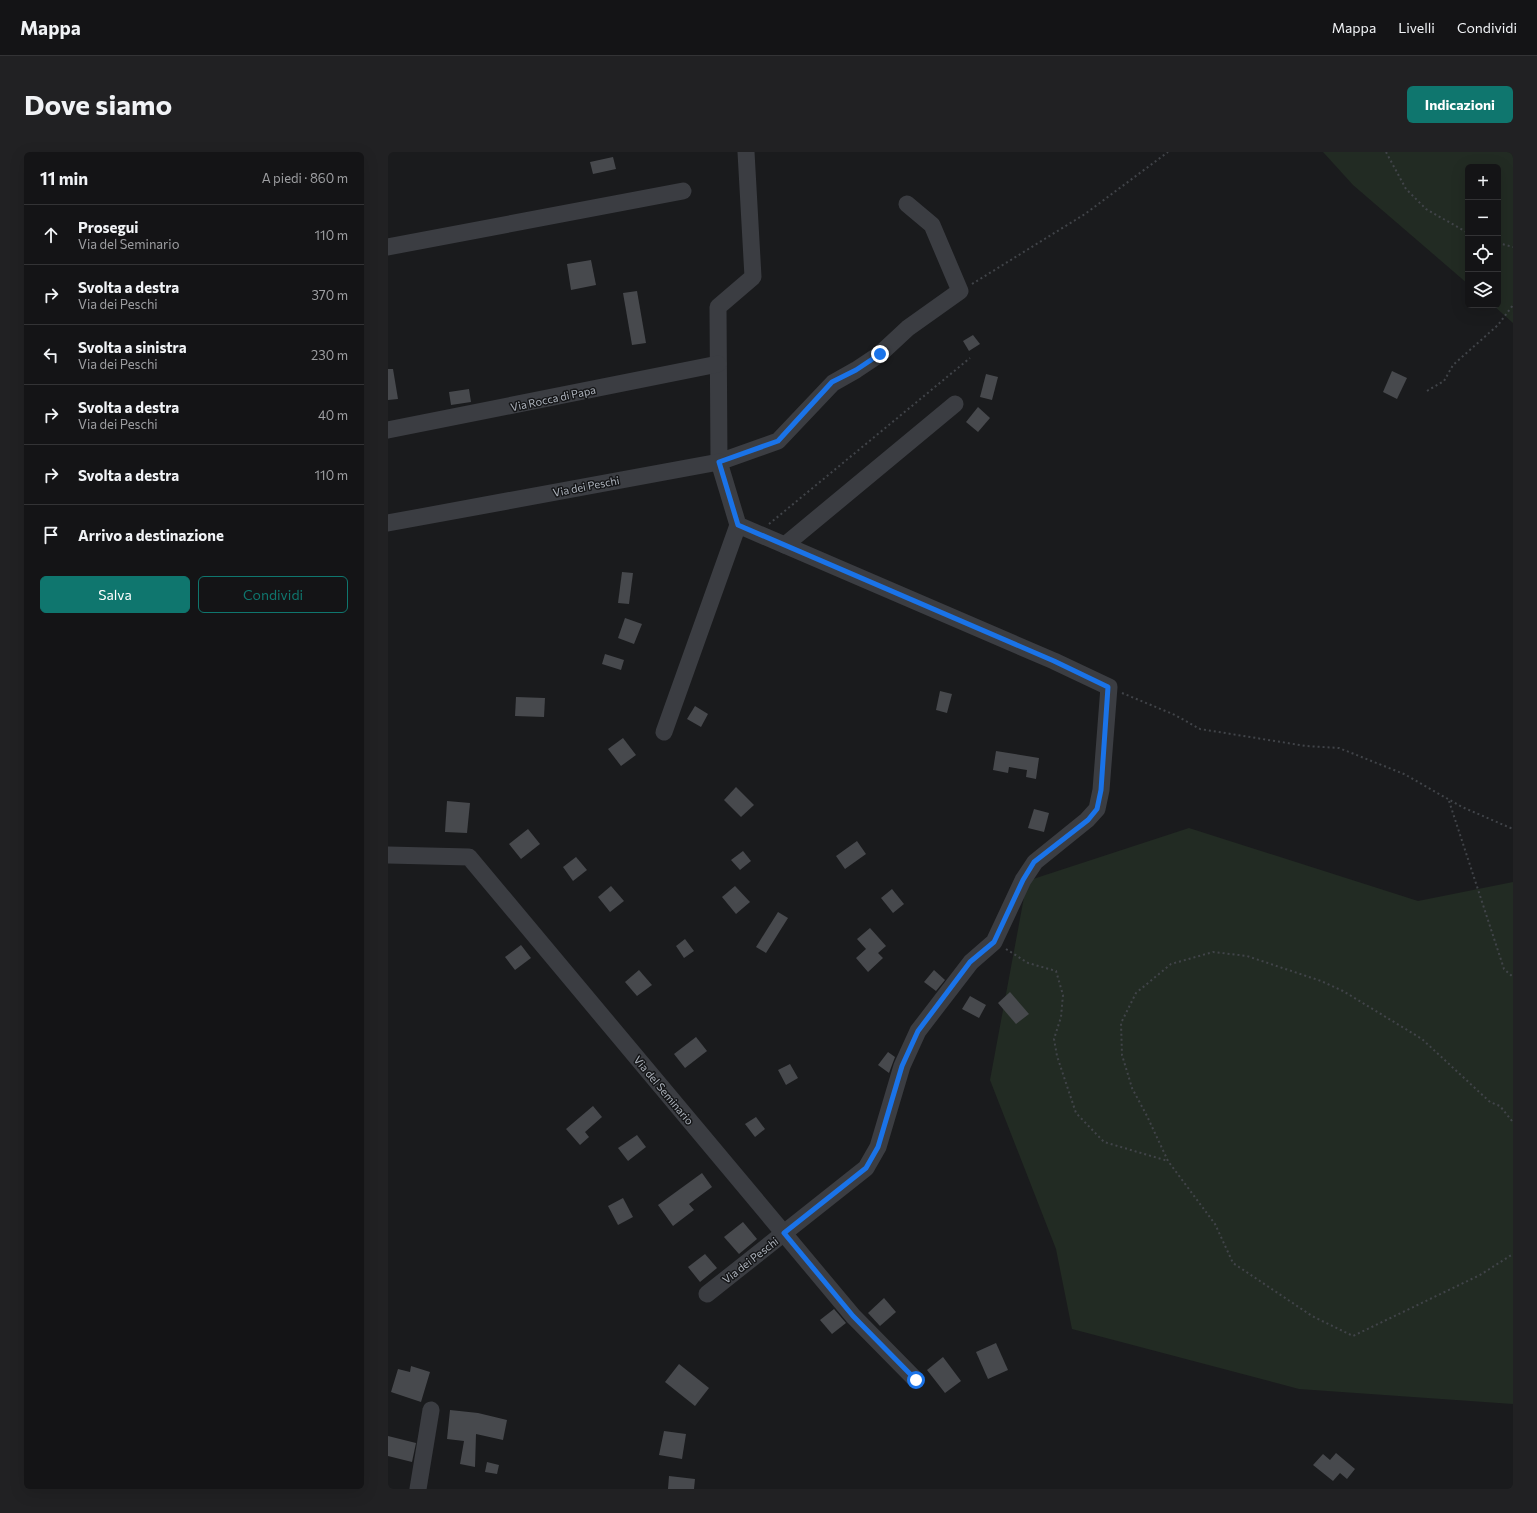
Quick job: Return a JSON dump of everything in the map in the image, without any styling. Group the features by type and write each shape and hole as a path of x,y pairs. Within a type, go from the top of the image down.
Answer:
{"street":[{"path":"664,732 738,525 719,462 718,307 753,277 746,152"},
{"path":"388,247 683,191"},
{"path":"907,204 932,226 960,291"},
{"name":"Via dei Peschi","path":"388,523 719,462 778,441 832,382 856,370 880,354 908,328 960,291"},
{"name":"Via Rocca di Papa","path":"388,430 718,364"},
{"path":"785,546 955,404"},
{"path":"738,525 1054,661 1108,687"},
{"name":"Via dei Peschi","path":"707,1294 866,1168 878,1147 902,1066 918,1031 970,962 994,942 1023,880 1034,862 1088,820 1097,809 1101,790 1108,687"},
{"name":"Via del Seminario","path":"388,855 469,857 853,1316 916,1380"},
{"path":"418,1489 431,1410"}],"path":[{"path":"960,291 1085,214 1168,152"},
{"path":"1386,152 1406,189 1426,209 1465,230"},
{"path":"1501,244 1513,247"},
{"path":"1427,391 1444,381 1453,365 1498,326 1513,305"},
{"path":"757,533 970,358"},
{"path":"1108,687 1175,715 1200,729 1306,746 1339,748 1404,774 1449,800 1513,829"},
{"path":"1449,800 1504,970 1513,977"},
{"path":"994,942 1028,963 1056,971 1063,995 1061,1017 1054,1039 1057,1056 1076,1113 1104,1142 1168,1161"},
{"path":"1512,1121 1500,1106 1490,1102 1422,1039 1343,991 1321,981 1247,956 1213,952 1171,964 1136,993 1121,1023 1122,1055 1132,1088 1148,1116 1168,1161 1215,1224 1233,1263 1312,1316 1353,1336 1480,1275 1513,1254"}],"shaded area":[{"path":"1323,152 1513,152 1513,323 1496,308 1501,308 1501,164 1465,164 1465,281 1353,185"},
{"path":"1189,828 1418,901 1513,882 1513,1404 1299,1389 1072,1329 1056,1249 990,1080 1027,881"}],"building":[{"path":"613,157 616,169 593,174 590,162"},
{"path":"591,260 596,285 571,290 567,264"},
{"path":"637,291 646,343 632,345 623,293"},
{"path":"973,335 980,344 969,351 963,341"},
{"path":"388,369 393,369 398,399 388,400"},
{"path":"1392,371 1407,378 1397,399 1383,392"},
{"path":"986,374 998,377 992,400 980,397"},
{"path":"469,389 471,402 451,405 449,392"},
{"path":"978,407 990,418 978,432 966,422"},
{"path":"622,572 633,573 629,604 618,603"},
{"path":"625,618 642,624 634,644 618,638"},
{"path":"605,654 624,660 621,670 602,664"},
{"path":"940,691 952,694 947,713 936,710"},
{"path":"516,697 545,698 544,717 515,716"},
{"path":"695,706 708,714 701,727 687,719"},
{"path":"623,738 636,755 621,766 608,749"},
{"path":"996,751 1039,758 1036,779 1026,777 1027,770 1009,767 1008,773 993,770"},
{"path":"736,787 754,805 741,817 724,800"},
{"path":"447,801 470,803 467,833 445,832"},
{"path":"1034,809 1049,813 1044,832 1028,828"},
{"path":"528,829 540,844 521,859 509,844"},
{"path":"857,841 866,854 845,869 836,856"},
{"path":"743,851 751,861 740,870 731,860"},
{"path":"576,857 587,870 573,881 563,867"},
{"path":"611,886 624,901 610,912 598,897"},
{"path":"735,886 750,902 736,914 722,897"},
{"path":"892,889 904,904 893,913 881,898"},
{"path":"778,912 788,918 766,953 756,947"},
{"path":"870,928 886,946 878,953 883,958 868,972 856,958 866,949 857,939"},
{"path":"685,939 694,951 684,958 676,946"},
{"path":"521,945 531,958 515,970 505,957"},
{"path":"639,970 652,985 637,996 625,982"},
{"path":"934,970 945,980 936,991 924,982"},
{"path":"1010,992 1029,1014 1016,1024 998,1003"},
{"path":"970,996 986,1005 979,1018 962,1009"},
{"path":"696,1037 707,1051 685,1068 674,1054"},
{"path":"888,1052 895,1057 889,1073 878,1065"},
{"path":"790,1064 798,1078 786,1085 778,1070"},
{"path":"593,1106 602,1117 585,1132 589,1137 580,1145 566,1129"},
{"path":"756,1117 765,1129 755,1137 745,1124"},
{"path":"637,1135 646,1147 628,1161 618,1148"},
{"path":"702,1173 712,1187 689,1204 694,1210 673,1226 658,1205"},
{"path":"623,1198 633,1217 618,1225 608,1206"},
{"path":"743,1222 757,1239 739,1254 724,1237"},
{"path":"705,1254 717,1268 700,1282 688,1267"},
{"path":"884,1298 896,1312 880,1326 868,1313"},
{"path":"834,1309 846,1323 832,1334 820,1320"},
{"path":"996,1343 1008,1370 988,1379 976,1352"},
{"path":"943,1357 961,1381 945,1393 927,1370"},
{"path":"679,1364 709,1388 695,1406 665,1382"},
{"path":"411,1366 430,1372 421,1402 391,1392 398,1369 410,1372"},
{"path":"450,1410 478,1413 507,1420 503,1440 476,1434 475,1467 460,1464 464,1441 447,1439"},
{"path":"664,1431 686,1434 682,1459 659,1455"},
{"path":"388,1436 416,1443 412,1462 388,1456"},
{"path":"1336,1453 1355,1469 1347,1479 1340,1473 1333,1481 1313,1465 1323,1454 1330,1460"},
{"path":"487,1462 499,1465 497,1474 485,1472"},
{"path":"669,1476 695,1479 694,1489 668,1489"}],"route":[{"path":"880,354 856,370 832,382 778,441 719,462 738,525 1054,661 1108,687 1101,790 1097,809 1088,820 1034,862 1023,880 994,942 970,962 918,1031 902,1066 887,1121 878,1147 866,1168 784,1233 853,1316 916,1380"}]}
